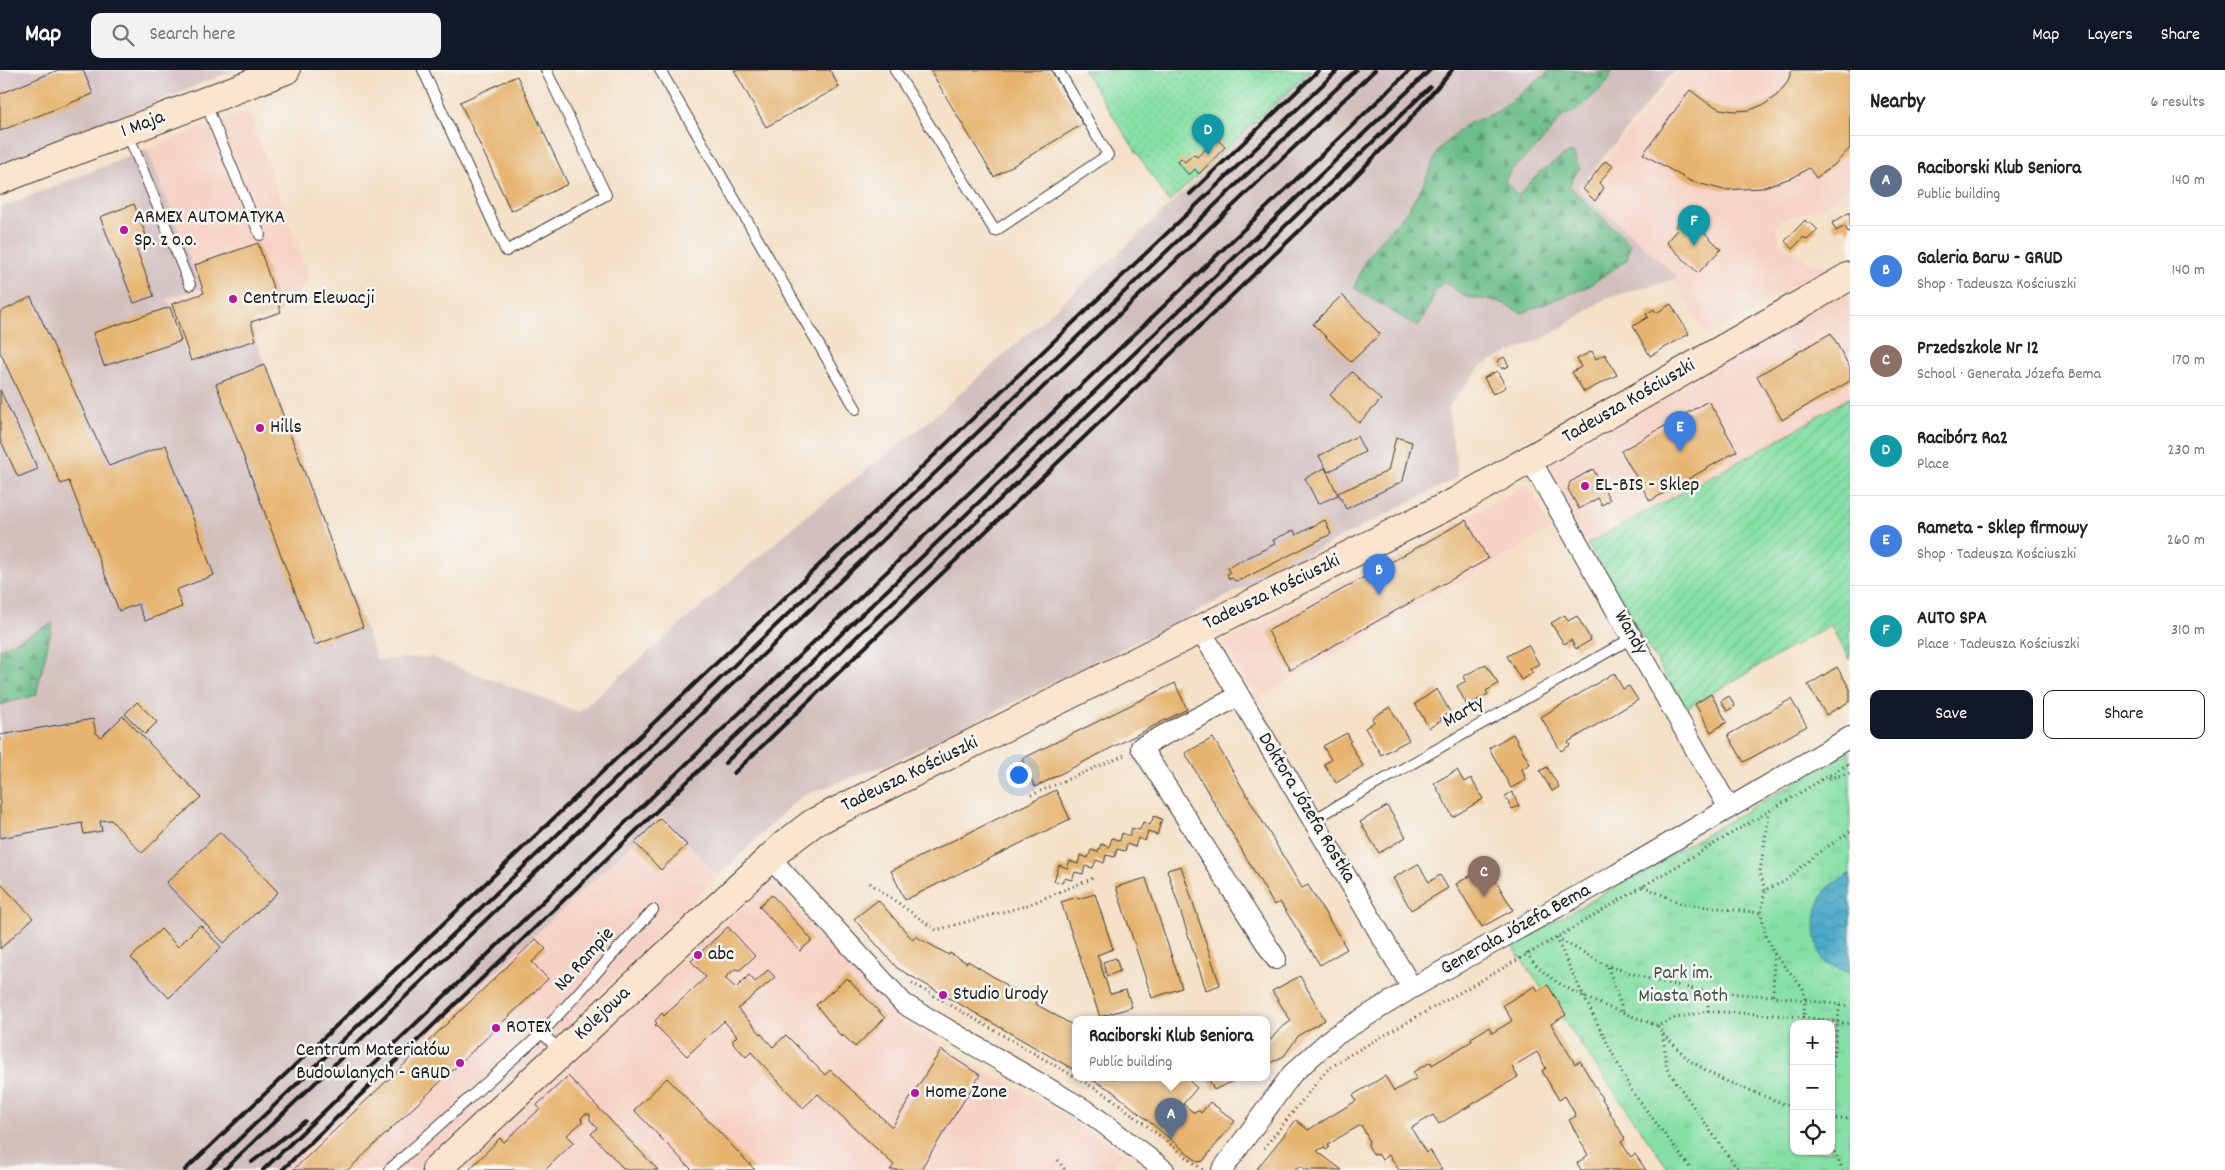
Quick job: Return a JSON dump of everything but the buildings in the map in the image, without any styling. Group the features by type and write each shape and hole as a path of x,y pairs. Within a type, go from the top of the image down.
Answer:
{"main road":[{"name":"1 Maja","path":"0,180 286,70"},
{"name":"Tadeusza Kościuszki","path":"770,858 813,823 1458,501 1850,276"},
{"name":"Kolejowa","path":"436,1170 770,858"}],"street":[{"name":"Wandy","path":"1530,459 1728,808"},
{"name":"Doktora Józefa Rostka","path":"1200,629 1412,988"},
{"path":"1239,696 1141,748 1276,959"},
{"name":"Generała Józefa Bema","path":"1222,1170 1292,1074 1333,1037 1412,988 1539,918 1850,737"},
{"path":"770,858 904,1004 1090,1113 1164,1170"}],"lane":[{"path":"422,70 506,251 606,195 546,70"},
{"path":"660,70 856,409"},
{"path":"894,70 995,231 1108,155 1058,70"},
{"path":"205,101 260,235"},
{"path":"126,131 190,285"},
{"name":"Marty","path":"1313,820 1632,638"},
{"name":"Na Rampie","path":"388,1170 542,1033 653,910"},
{"path":"542,1033 562,1053"}],"path":[{"path":"1031,795 1141,748"},
{"path":"1259,1155 1326,1071 1346,1057 1526,953 1556,938 1770,813 1850,763"},
{"path":"1826,779 1850,773"},
{"path":"1770,813 1760,871 1765,890 1761,913 1766,936 1774,954 1803,988 1805,998 1804,1017"},
{"path":"1765,890 1784,882 1819,852 1850,832"},
{"path":"870,882 936,930 1025,906 1096,877"},
{"path":"1643,886 1682,904 1761,913"},
{"path":"1556,938 1608,966 1652,980 1708,992 1805,998 1850,1006"},
{"path":"1556,938 1582,995 1631,1090 1692,1170"},
{"path":"1526,953 1533,964 1558,984 1658,1026 1662,1034 1667,1069 1738,1170"},
{"path":"1773,996 1774,954"},
{"path":"1608,966 1623,1012"},
{"path":"906,980 1072,1075"},
{"path":"1708,992 1708,1011"},
{"path":"1832,1065 1840,1003"},
{"path":"1658,1026 1672,1019 1708,1011 1804,1017 1850,1024"},
{"path":"1662,1034 1690,1061 1723,1080 1790,1106"},
{"path":"1333,1037 1346,1057"},
{"path":"1082,1081 1110,1097 1203,1170"},
{"path":"1835,1119 1850,1119"},
{"path":"1835,1153 1843,1170"},
{"path":"1058,1160 1065,1170"}],"shaded area":[{"path":"0,70 235,70 0,165"},
{"path":"1311,70 1675,70 1579,188 1679,278 1606,298 1552,334 1482,365 1448,407 1458,477 1183,619 890,763 800,797 718,876 662,816 283,1170 0,1170 0,208 147,149 201,288 168,298 190,363 256,340 377,660 430,657 579,712 805,517 922,427 1130,243"},
{"path":"1681,70 1850,70 1850,185 1820,209 1782,219 1776,227 1781,244 1812,264 1838,268 1786,289 1707,338 1675,281 1647,250 1580,188"},
{"path":"248,111 309,279 256,340 190,363 168,298 200,288 147,149"},
{"path":"1846,289 1850,295 1850,397 1775,442 1587,544 1544,466"},
{"path":"1527,485 1552,529 1258,698 1224,643"},
{"path":"663,814 718,876 499,1094 416,1170 280,1170"},
{"path":"771,882 900,1022 1081,1125 1123,1154 1111,1170 457,1170 597,1037"}],"green space":[{"path":"1083,70 1311,70 1169,202"},
{"path":"1551,70 1573,70 1593,74 1612,70 1608,82 1575,112 1564,115 1538,146 1510,171 1505,181 1518,196 1540,172 1569,152 1574,154 1579,168 1569,186 1630,244 1627,260 1587,287 1522,313 1498,301 1467,297 1444,282 1434,290 1433,298 1418,327 1354,288 1365,261 1378,243 1406,212 1422,187 1439,149 1465,125 1497,112"},
{"path":"1850,397 1850,660 1830,625 1685,709 1587,544 1775,442"},
{"path":"53,623 36,695 0,705 0,649"},
{"name":"Park im. Miasta Roth","path":"1850,751 1850,1170 1669,1170 1512,946"}],"water":[{"path":"1850,874 1850,973 1824,963 1817,945 1815,925 1818,906 1827,889"}],"railway":[{"path":"1190,194 1319,70"},
{"path":"185,1170 1338,70"},
{"path":"207,1170 1356,70"},
{"path":"224,1170 1375,70"},
{"path":"263,1170 1410,70"},
{"path":"282,1170 1430,70"},
{"path":"734,773 1348,184 1404,126 1452,70"},
{"path":"725,763 1430,87"},
{"path":"252,1162 305,1121"}],"place":[{"name":"Racibórz Ra2","path":"1208,155"},
{"name":"ARMEX AUTOMATYKA Sp. z o.o.","path":"124,230"},
{"name":"AUTO SPA","path":"1694,246"},
{"name":"Centrum Elewacji","path":"233,299"},
{"name":"Hills","path":"260,428"},
{"name":"Rameta - Sklep firmowy","path":"1680,452"},
{"name":"EL-BIS - Sklep","path":"1585,486"},
{"name":"Galeria Barw - GRUD","path":"1379,595"},
{"name":"Przedszkole Nr 12","path":"1484,897"},
{"name":"abc","path":"698,955"},
{"name":"Studio Urody","path":"943,995"},
{"name":"ROTEX","path":"496,1028"},
{"name":"Centrum Materiałów Budowlanych - GRUD","path":"460,1063"},
{"name":"Home Zone","path":"915,1093"},
{"name":"Raciborski Klub Seniora","path":"1171,1139"}]}
